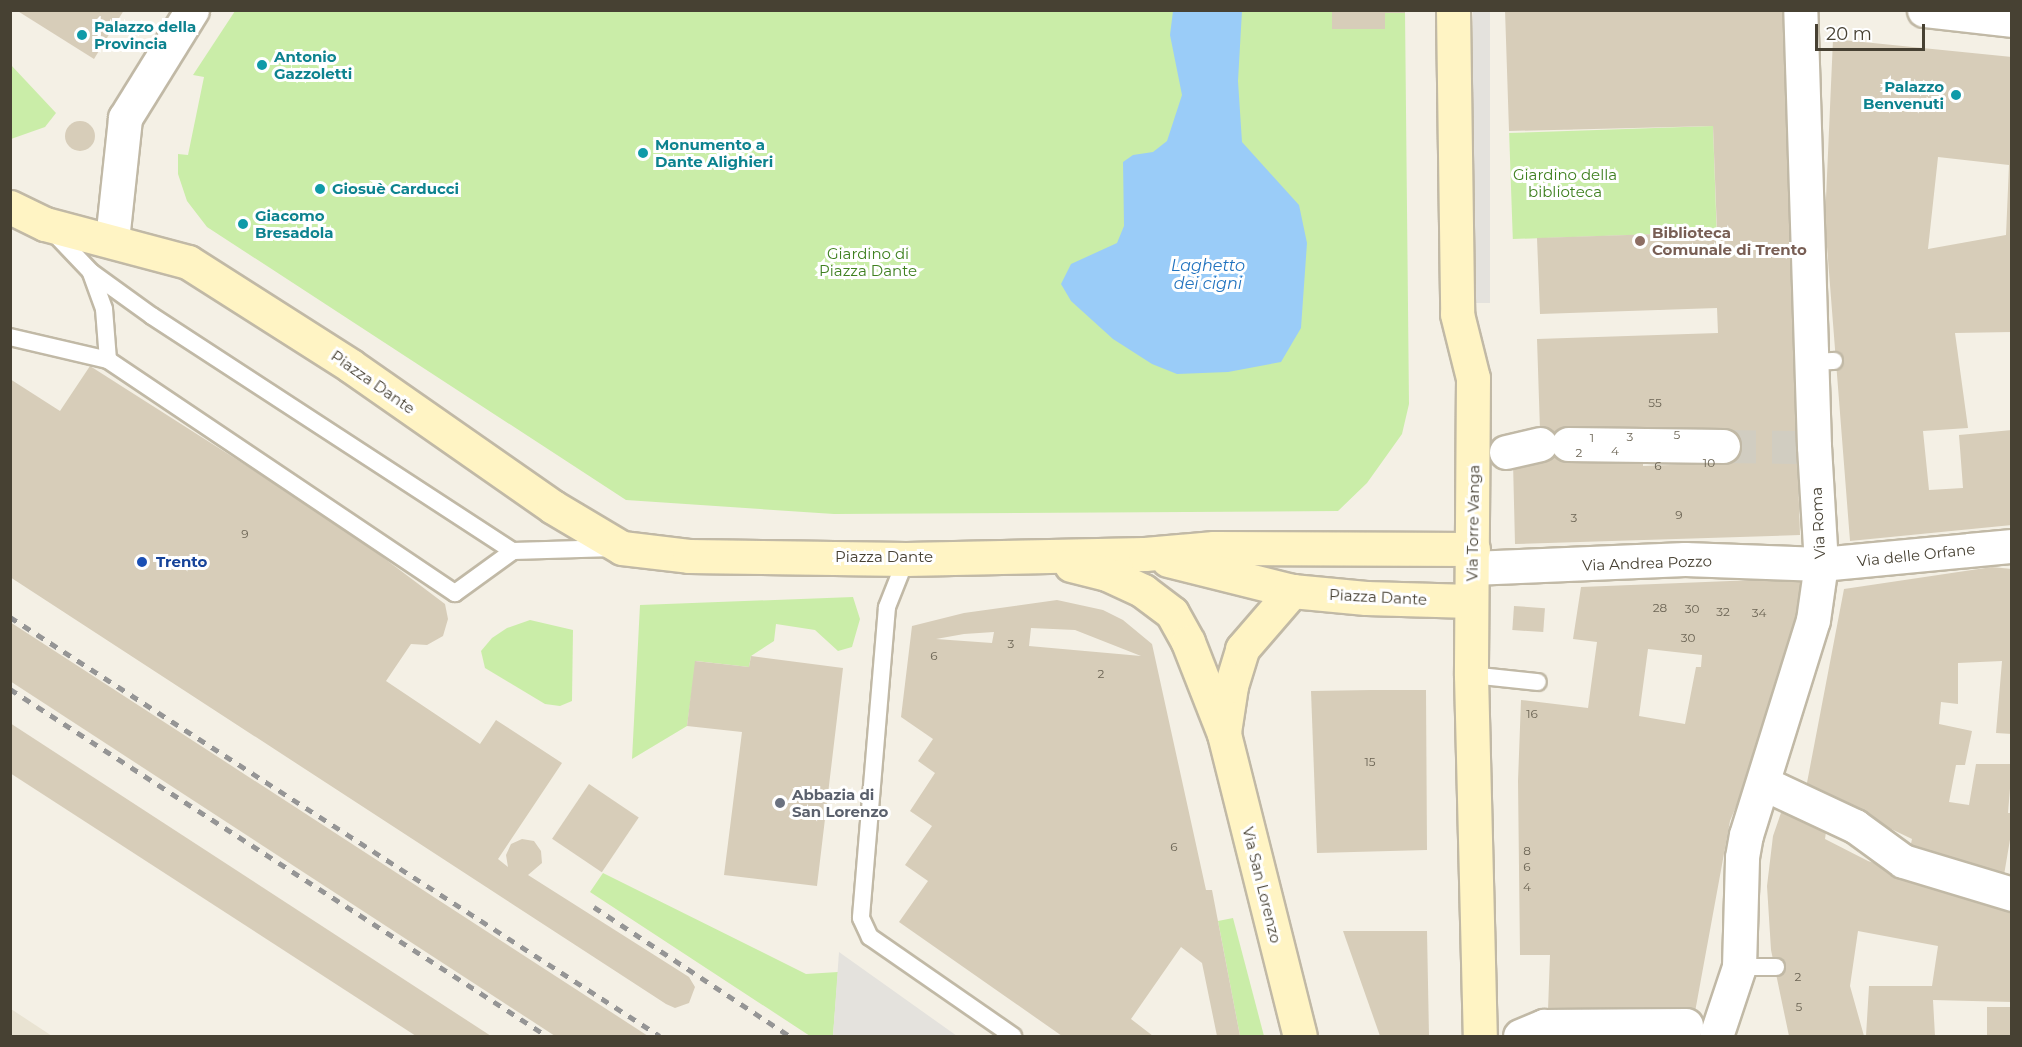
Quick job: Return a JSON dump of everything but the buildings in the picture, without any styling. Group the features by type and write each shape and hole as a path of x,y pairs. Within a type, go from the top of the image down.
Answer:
{"main road":[{"name":"Via Torre Vanga","path":"1453,10 1457,314 1473,378 1471,675 1480,1036"},
{"name":"Piazza Dante","path":"10,207 45,224 188,262 351,366 554,507 622,548 688,556 906,559 1145,554 1214,548 1473,559"},
{"name":"Piazza Dante","path":"1145,554 1292,591 1366,598 1471,602"},
{"name":"Via San Lorenzo","path":"1037,556 1107,574 1143,591 1172,613 1188,642 1224,734 1300,1036"},
{"name":"Via San Lorenzo","path":"1224,734 1231,686 1242,649 1292,591"}],"street":[{"path":"112,240 124,118 192,10"},
{"name":"Via Roma","path":"1718,1028 1739,968 1742,857 1813,620 1821,564 1823,361 1800,10"},
{"path":"1924,10 2012,20"},
{"path":"1506,452 1554,444 1723,446"},
{"name":"Via delle Orfane","path":"1821,564 2012,546"},
{"name":"Via Andrea Pozzo","path":"1473,559 1685,559 1821,564"},
{"path":"1763,783 1855,826 1903,861 2012,894"},
{"path":"1520,1036 1544,1026 1686,1025"}],"lane":[{"path":"10,337 108,360 455,593 513,552 91,272 45,224"},
{"path":"91,272 104,309 108,360"},
{"name":"Piazza Dante","path":"513,552 622,548"},
{"path":"906,559 887,608 861,918 870,937 1013,1036"},
{"path":"1471,675 1538,682"},
{"path":"1739,968 1776,967"}],"shaded area":[{"path":"1473,11 1490,11 1490,303 1473,303"},
{"path":"839,952 957,1036 833,1036"},
{"path":"11,1009 52,1036 11,1036"}],"green space":[{"name":"Giardino di Piazza Dante","path":"235,11 1405,11 1409,404 1402,434 1367,483 1338,511 834,514 626,500 207,227 187,201 178,174 178,154 188,155 204,77 193,75"},
{"path":"11,65 56,113 45,127 11,139"},
{"name":"Giardino della biblioteca","path":"1713,126 1717,232 1513,239 1509,133"},
{"path":"853,597 860,619 852,647 838,651 815,630 776,624 774,641 751,656 749,667 696,661 687,726 632,759 640,605"},
{"path":"530,620 573,630 572,701 560,706 545,704 485,668 481,651 492,638 507,628"},
{"path":"603,873 806,974 838,972 833,1036 810,1036 590,892"},
{"path":"1233,918 1264,1036 1240,1036 1218,921"}],"water":[{"name":"Laghetto dei cigni","path":"1173,11 1242,11 1238,81 1242,142 1299,205 1307,243 1301,328 1281,362 1228,372 1177,374 1152,364 1113,339 1071,301 1061,284 1071,264 1117,243 1124,226 1123,162 1133,155 1153,152 1167,141 1182,95 1170,35"}],"tunnel":[{"path":"1723,446 1797,447"}],"railway":[{"path":"10,617 660,1036"},
{"path":"10,689 547,1036"},
{"path":"594,907 790,1036"}],"place":[{"name":"Palazzo della Provincia","path":"82,35"},
{"name":"Antonio Gazzoletti","path":"262,65"},
{"name":"Palazzo Benvenuti","path":"1956,95"},
{"name":"Monumento a Dante Alighieri","path":"643,153"},
{"name":"Giosuè Carducci","path":"320,189"},
{"name":"Giacomo Bresadola","path":"243,224"},
{"name":"Biblioteca Comunale di Trento","path":"1640,241"},
{"name":"Trento","path":"142,562"},
{"name":"Abbazia di San Lorenzo","path":"780,803"}]}
